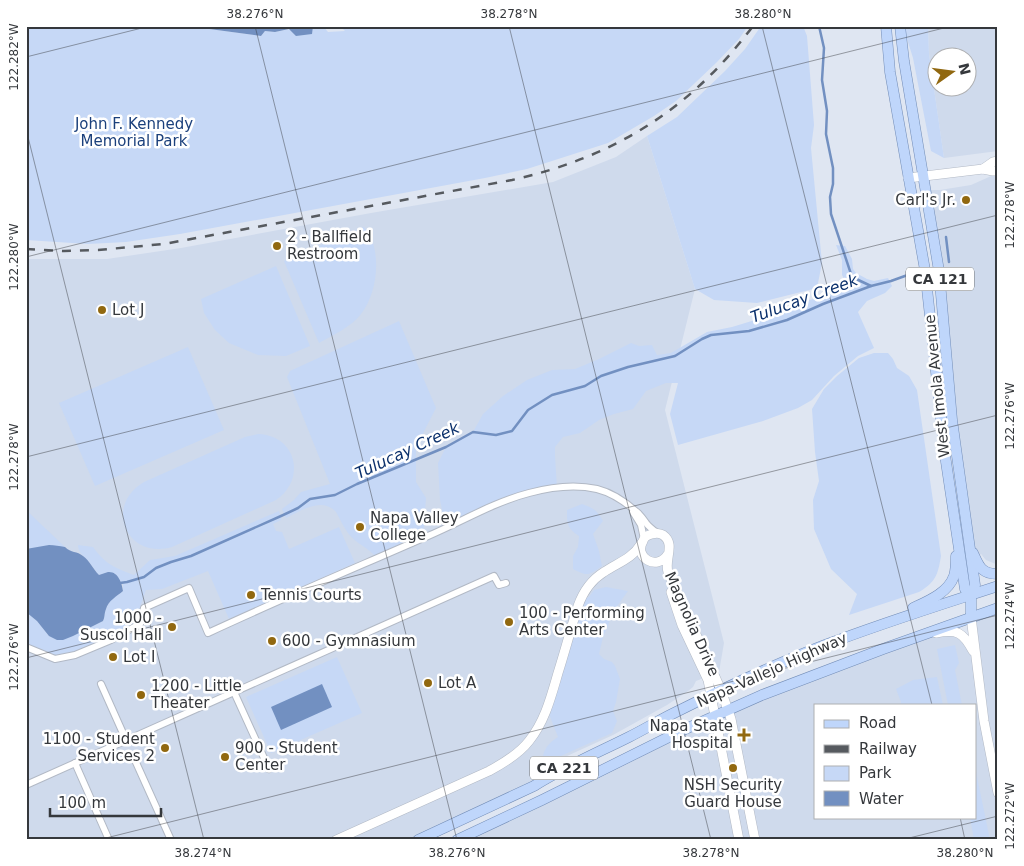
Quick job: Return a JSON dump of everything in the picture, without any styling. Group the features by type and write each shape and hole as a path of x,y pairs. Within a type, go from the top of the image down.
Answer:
{"main road":[{"name":"West Imola Avenue","path":"886,26 890,72 925,270 952,508 965,589 971,595"},
{"name":"West Imola Avenue","path":"900,26 904,61 939,271 954,436 974,585 971,595 971,617"},
{"path":"885,623 932,598 950,583 955,573 956,556 952,508"},
{"name":"CA 121","path":"968,537 973,554 982,570 990,574 998,574"},
{"name":"CA 221","path":"971,595 998,586"},
{"name":"Napa-Vallejo Highway","path":"418,840 534,786 576,762 628,738 721,690 824,645 971,595"},
{"name":"Napa-Vallejo Highway","path":"457,840 674,735 762,695 998,608"}],"street":[{"path":"983,169 992,162 998,161"},
{"path":"908,178 983,169 998,171"},
{"path":"936,371 947,369"},
{"path":"26,647 55,659 75,655 134,628 140,624 144,608 189,588 208,632 494,506 528,493 557,488 597,489 611,494 625,503 641,515 646,524 657,533"},
{"path":"630,507 641,525 642,542"},
{"path":"620,564 632,556 650,534 657,533"},
{"name":"Magnolia Drive","path":"657,533 664,536 668,541 670,548 666,562 668,572 721,690 731,719 755,840"},
{"name":"Magnolia Drive","path":"642,542 641,552 644,557 661,569 668,583 682,625 708,680 739,840"},
{"name":"Magnolia Drive","path":"651,561 659,562 664,560 668,554"},
{"path":"336,840 489,771 509,760 522,749 544,718 578,606 588,586 600,574 620,564 634,559 651,561"},
{"path":"26,785 494,576 499,585 506,583"},
{"path":"971,617 986,730 998,793"},
{"path":"914,638 946,631 957,632 965,637 977,660"},
{"path":"100,684 126,740"},
{"path":"234,692 269,769"},
{"path":"723,758 738,755"},
{"path":"134,758 172,840"},
{"path":"75,763 108,840"}],"shaded area":[{"path":"928,26 998,26 998,151 944,158 935,98 976,98 976,48 929,48"},
{"name":"Napa Valley College","path":"647,136 695,289 665,410 724,643 719,672 696,681 693,687 667,705 613,735 543,767 534,786 418,840 26,840 26,259 107,259 181,248 553,182 616,157"},
{"path":"998,173 998,565 986,560 981,554 975,558 926,190 940,190 971,185"},
{"name":"Napa State Hospital","path":"998,608 998,746 989,750 998,793 998,840 457,840 735,708 946,631 969,643 971,617"}],"green space":[{"name":"John F. Kennedy Memorial Park","path":"26,26 187,26 261,36 265,31 275,32 290,29 311,34 313,26 323,26 328,32 345,31 340,26 367,26 371,29 376,26 748,26 739,39 716,63 676,101 608,143 527,169 485,178 180,234 126,242 88,244 26,240"},
{"path":"761,26 803,26 807,36 814,125 811,148 822,263 817,288 757,303 714,300 695,289 647,136 677,117 725,71 745,49"},
{"path":"903,26 928,26 926,98 935,98 944,158 931,151 913,58"},
{"path":"364,227 370,236 376,258 374,283 367,305 352,323 319,343 284,261"},
{"path":"836,245 845,246 852,259 853,269 856,273 874,281 888,278 892,286 885,293 867,301 858,312 874,348 858,356 834,376 812,400 798,408 763,421 678,445 670,414 678,383 666,383 646,391 633,409 599,420 580,433 563,437 555,447 557,488 528,493 446,528 440,500 438,463 446,447 473,432 483,414 503,396 527,380 552,370 575,369 631,343 639,346 652,345 657,355 671,353 707,332 765,317 800,303 839,291 847,284 842,275 842,260"},
{"path":"276,266 310,346 286,356 258,355 229,343 215,330 204,313 201,299"},
{"path":"399,321 436,408 416,447 416,482 426,498 423,538 377,558 351,537 336,512 330,507 324,505 311,506 286,518 282,509 301,492 330,484 287,377 290,371"},
{"path":"188,347 224,430 95,486 59,403"},
{"path":"874,353 888,353 897,368 909,376 917,390 941,556 939,568 933,581 919,592 849,615 857,594 831,569 814,529 813,500 819,481 812,409 824,389 837,376 859,358"},
{"path":"258,434 271,436 281,442 289,450 293,460 292,481 286,491 276,500 172,547 156,549 143,546 133,538 126,528 123,517 125,504 132,492 144,482 245,437"},
{"path":"582,504 599,514 603,521 593,534 602,566 588,574 573,569 573,556 578,547 579,536 572,531 567,519 567,510"},
{"path":"26,510 65,547 26,549"},
{"path":"279,511 281,520 273,524 276,531 282,532 289,549 339,527 355,563 229,619 208,571 162,589 146,590 137,622 129,630 55,659 26,647 26,612 37,621 49,636 73,636 103,621 105,610 109,604 123,591 123,584 109,572 99,575 80,552 78,545 93,547 111,565 134,575 150,560 175,556"},
{"path":"606,587 628,591 615,609 603,637 599,654 604,659 612,662 620,679 613,711 617,721 612,733 543,764 546,748 558,737 547,709 580,600 589,597 594,590"},
{"path":"955,645 959,663 955,670 962,704 948,704 937,649"},
{"path":"337,657 362,713 271,753 246,697"},
{"path":"937,677 943,704 900,704 896,689 913,680"},
{"path":"976,772 990,840 974,840 970,818 976,818"}],"water":[{"path":"187,26 313,26 312,34 296,36 289,29 275,32 265,31 261,36"},
{"path":"49,545 65,547 81,554 99,575 108,572 114,573 120,581 123,591 107,606 103,621 63,640 57,640 49,636 37,621 26,612 26,549"},
{"path":"322,684 332,707 281,730 271,707"}],"waterway":[{"name":"Tulucay Creek","path":"819,26 824,48 822,80 827,111 826,134 833,168 833,184 830,197 831,214 852,277 871,286 916,272"},
{"name":"Tulucay Creek","path":"946,237 949,262"},
{"name":"Tulucay Creek","path":"120,583 144,577 156,568 191,556 281,516 298,508 310,499 335,495 446,447 473,432 496,435 512,431 528,410 552,395 585,386 601,376 628,367 675,356 711,335 749,331 787,320 871,286"}],"railway":[{"path":"26,249 98,250 164,244 512,180 549,170 584,158 616,143 647,126 676,106 729,56 753,26"}],"place":[{"name":"Carl's Jr.","path":"966,200"},
{"name":"2 - Ballfield Restroom","path":"277,246"},
{"name":"Lot J","path":"102,310"},
{"name":"Napa Valley College","path":"360,527"},
{"name":"Tennis Courts","path":"251,595"},
{"name":"100 - Performing Arts Center","path":"509,622"},
{"name":"1000 - Suscol Hall","path":"172,627"},
{"name":"600 - Gymnasium","path":"272,641"},
{"name":"Lot I","path":"113,657"},
{"name":"Lot A","path":"428,683"},
{"name":"1200 - Little Theater","path":"141,695"},
{"name":"Napa State Hospital","path":"744,735"},
{"name":"1100 - Student Services 2","path":"165,748"},
{"name":"900 - Student Center","path":"225,757"},
{"name":"NSH Security Guard House","path":"733,768"}]}
